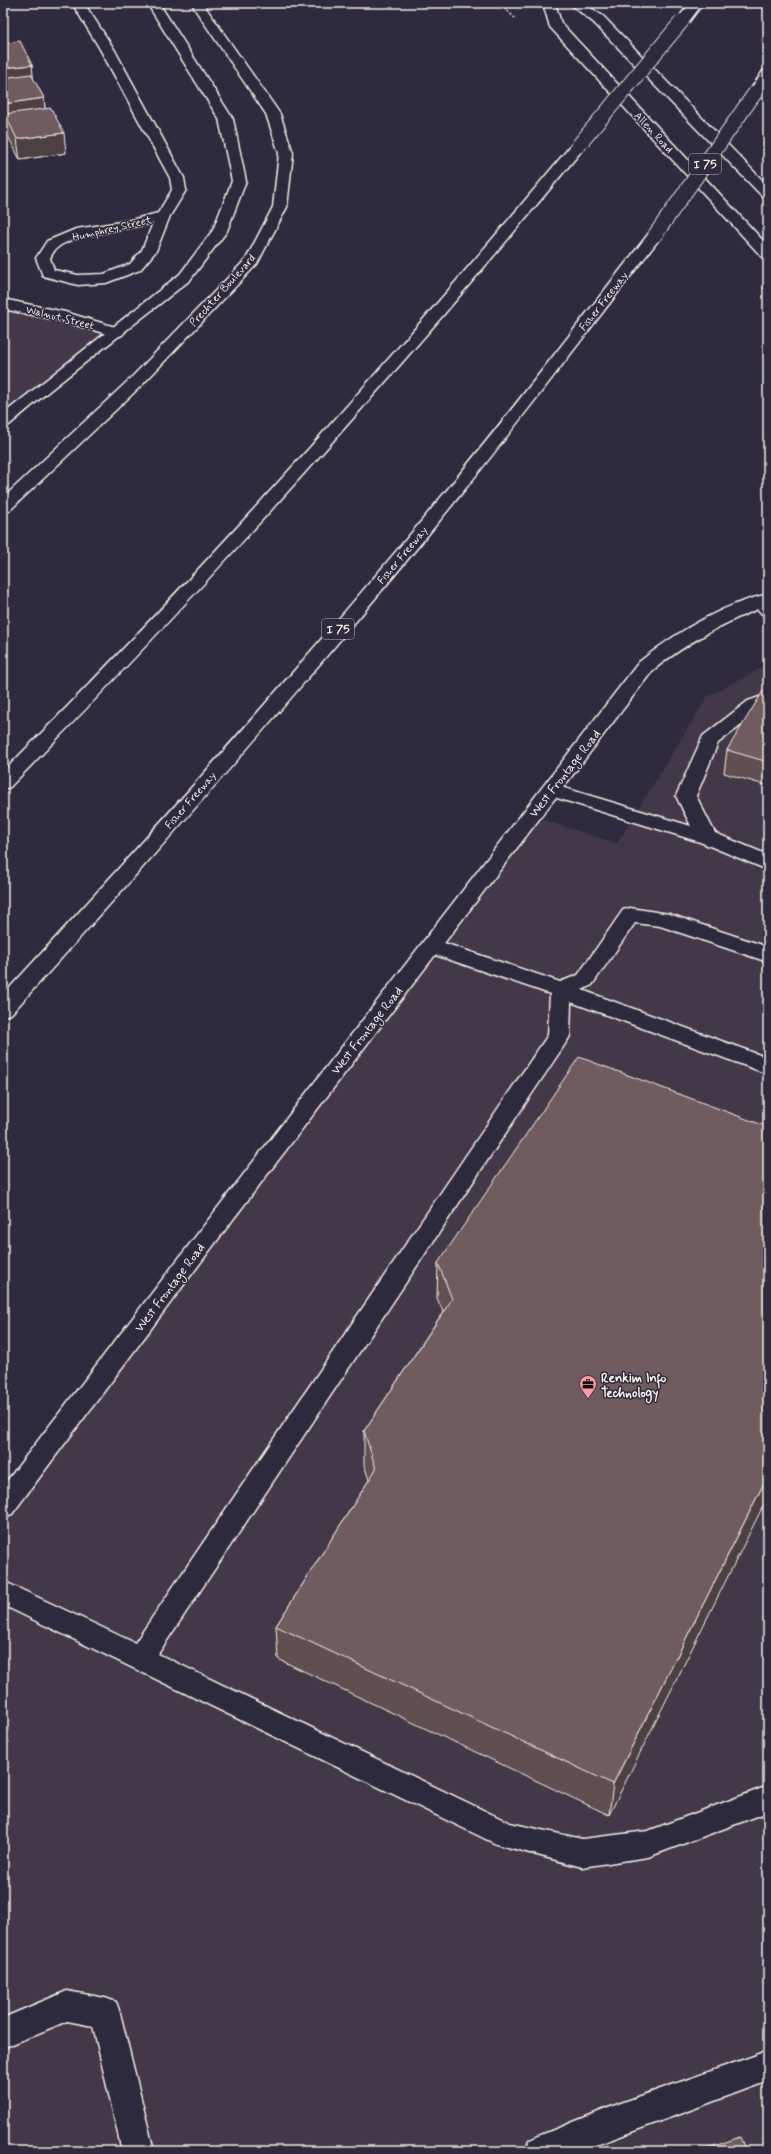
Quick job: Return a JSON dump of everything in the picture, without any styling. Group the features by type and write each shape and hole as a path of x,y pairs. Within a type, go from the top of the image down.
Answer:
{"main road":[{"name":"Humphrey Street","path":"78,3 107,49 177,178 179,190 164,216 149,251 135,268 106,278 78,280 48,273 42,258 52,244 81,232 127,225 164,216"},
{"path":"3,422 43,388 186,277 220,231 239,181 226,119 156,8 156,3"},
{"name":"Prechter Boulevard","path":"3,507 136,382 252,262 280,207 286,153 274,114 200,8 199,3"},
{"name":"Allen Road","path":"549,3 555,24 768,255"},
{"path":"575,3 598,19 768,194"},
{"path":"3,783 64,723 256,519 491,252 696,3"},
{"name":"Fisher Freeway","path":"3,1009 116,885 393,565 504,428 655,234 768,74"},
{"name":"Walnut Street","path":"3,304 65,317 117,332"},
{"name":"West Frontage Road","path":"3,1506 646,666 668,648 703,626 765,604"},
{"path":"707,836 686,796 710,740 755,705 768,700"},
{"path":"551,790 707,836 768,862"},
{"path":"561,990 585,980 630,915 662,919 768,954"},
{"path":"431,946 561,990 768,1066"},
{"path":"140,1658 559,1036 561,990"},
{"path":"3,1592 506,1835 582,1853 648,1844 768,1799"},
{"path":"3,2033 67,2006 105,2013 138,2151"},
{"path":"541,2151 621,2119 768,2066"}],"shaded area":[{"path":"3,304 117,332 3,422"},
{"path":"768,664 768,2151 3,2151 3,1506 531,816 691,867 617,843 707,697"}],"building":[{"path":"20,41 32,65 3,68 3,44"},
{"path":"31,74 44,98 3,104 3,78"},
{"path":"51,108 64,133 17,139 5,114"},
{"path":"763,691 768,693 768,762 727,750"},
{"name":"Renkim Info Technology","path":"579,1057 768,1127 768,1475 613,1784 276,1626 376,1469 364,1431 452,1299 438,1263"},
{"path":"740,2137 746,2151 700,2151"},
{"path":"68,2147 69,2151 55,2151"}],"place":[{"name":"Renkim Info Technology","path":"588,1399"}]}
